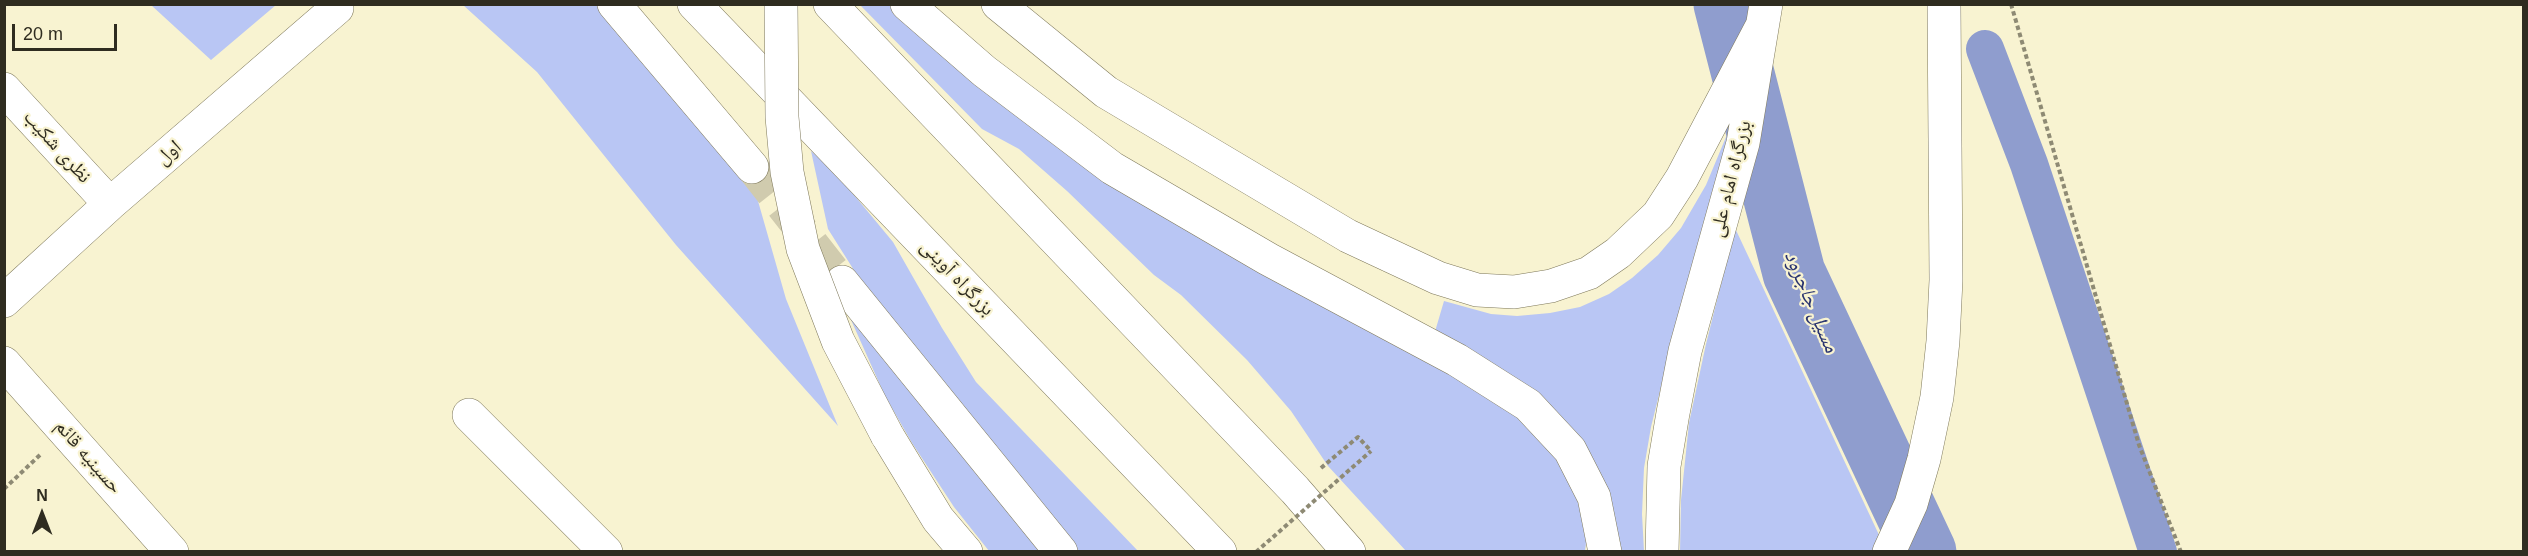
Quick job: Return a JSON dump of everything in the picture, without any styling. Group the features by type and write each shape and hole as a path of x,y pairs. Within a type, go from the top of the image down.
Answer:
{"main road":[{"path":"614,4 753,167"},
{"name":"بزرگراه آوینی","path":"694,4 1220,552"},
{"path":"781,4 782,117 788,172 803,249 838,341 886,435 938,519 966,552"},
{"path":"830,4 1295,490 1349,552"},
{"path":"907,4 984,71 1112,168 1268,259 1457,360 1527,405 1570,450 1594,497 1605,552"},
{"path":"998,4 1106,92 1348,236 1438,278 1477,290 1514,292 1551,286 1589,273 1618,254 1658,215 1682,178 1763,16"},
{"path":"1888,552 1911,504 1924,459 1937,397 1944,341 1946,280 1944,4"},
{"name":"اول","path":"4,301 110,204 336,8"},
{"name":"بزرگراه امام علی","path":"1662,552 1664,466 1685,351 1743,143 1763,16"},
{"name":"نظری شکیب","path":"4,89 110,204"},
{"path":"843,282 1061,552"},
{"name":"حسینیه قائم","path":"4,363 172,552"},
{"path":"469,415 606,552"}],"path":[{"path":"2011,4 2139,444 2181,552"},
{"path":"4,489 65,431"},
{"path":"1256,552 1371,451 1358,437 1295,490"}],"shaded area":[{"path":"151,5 276,5 211,60"},
{"path":"463,5 598,5 708,133 756,194 786,299 838,426 676,245 537,72"},
{"path":"860,5 893,5 910,22 1485,389 1544,439 1569,476 1588,527 1585,551 1406,551 1328,466 1291,411 1247,360 1181,295 1154,275 1067,191 1019,149 982,129"},
{"path":"1741,101 1683,299 1651,427 1644,468 1642,514 1644,551 1613,551 1594,474 1434,335 1444,301 1491,314 1517,316 1550,313 1580,307 1609,294 1632,278 1658,255 1681,228 1706,185"},
{"path":"811,151 835,172 893,242 976,382 1138,551 1072,551 886,321 828,229"},
{"path":"1735,228 1880,537 1873,551 1680,552 1681,500 1689,423"},
{"path":"843,302 1042,551 989,551 954,507 912,443 885,396"}],"waterway":[{"name":"مسیل جاجرود","path":"1725,4 1794,273 1925,552"},
{"path":"1985,49 2029,164 2158,552"}],"tunnel":[{"path":"752,167 842,282"}]}
